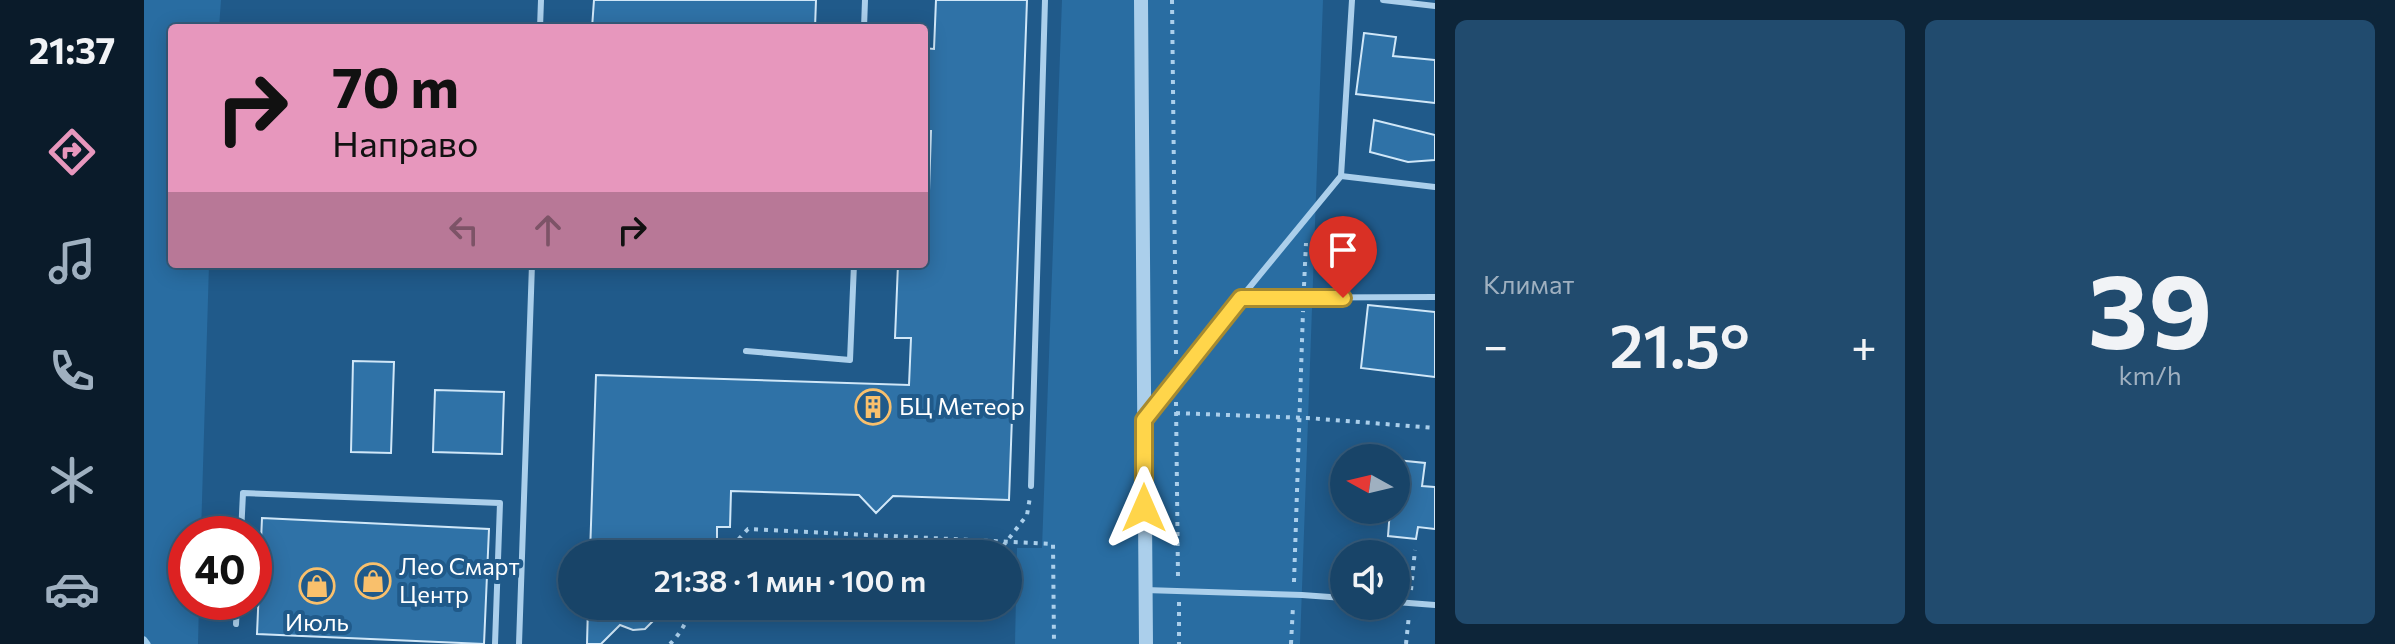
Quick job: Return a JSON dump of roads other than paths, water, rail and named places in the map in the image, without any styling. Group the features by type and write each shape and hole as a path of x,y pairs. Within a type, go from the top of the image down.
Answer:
{"street":[{"path":"1141,0 1146,644"}],"lane":[{"path":"540,24 541,0"},
{"path":"864,24 865,0"},
{"path":"1031,486 1045,0"},
{"path":"1144,420 1341,176 1352,0"},
{"path":"1383,0 1435,6"},
{"path":"1341,176 1435,187"},
{"path":"519,644 532,268"},
{"path":"746,351 850,360 854,268"},
{"path":"1241,298 1435,297"},
{"path":"242,516 243,493 500,503 495,644"},
{"path":"1145,590 1330,597"},
{"path":"1410,603 1435,605"},
{"path":"236,620 236,624"}],"waterway":[{"path":"144,640 147,644"}],"place":[{"name":"БЦ Метеор","path":"873,407"},
{"name":"Лео Смарт Центр","path":"373,581"},
{"name":"Июль","path":"317,586"}]}
